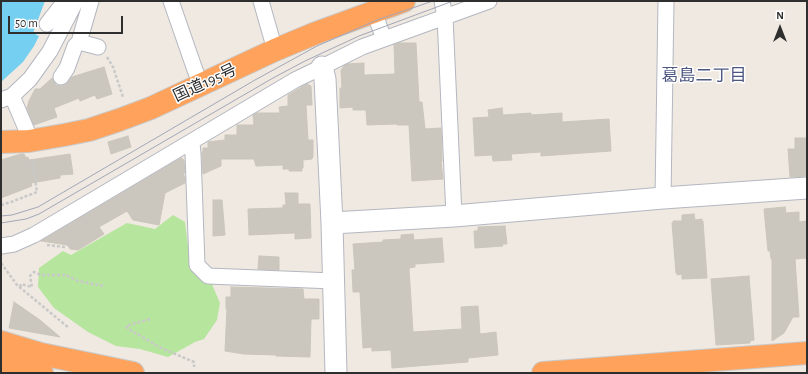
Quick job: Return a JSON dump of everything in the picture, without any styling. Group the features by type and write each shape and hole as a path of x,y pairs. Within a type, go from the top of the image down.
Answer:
{"highway":[{"name":"国道195号","path":"1,142 29,141 89,130 151,108 275,50 404,1"},
{"path":"1,342 41,354 133,373"},
{"path":"543,373 807,353"},
{"path":"1,362 42,373"}],"street":[{"path":"47,24 65,1"},
{"path":"27,131 6,98 30,79 50,50 76,1"},
{"path":"61,77 67,68 75,46 79,42 91,1"},
{"path":"171,1 201,85"},
{"path":"261,1 275,50"},
{"path":"442,1 445,17 454,216"},
{"path":"2,249 34,235 192,143 295,80 362,47 489,1"},
{"path":"663,198 666,1"},
{"path":"374,12 384,39"},
{"path":"79,42 98,47"},
{"path":"322,67 325,79 332,223 336,373"},
{"path":"192,143 194,154 197,265 208,276 334,280"},
{"path":"332,223 454,216 663,198 807,188"}],"path":[{"path":"1,205 37,192 32,152"},
{"path":"1,263 20,287 69,328"},
{"path":"20,287 21,284 32,287 30,276 34,272 41,275 66,275 78,281 104,286"},
{"path":"150,319 126,326 159,347 194,362 194,367"}],"green space":[{"path":"173,215 185,222 190,263 211,282 220,303 217,320 204,339 195,342 168,357 140,349 116,346 88,332 54,308 38,287 39,268 63,251 71,255 127,223 155,229"}],"water":[{"path":"1,1 45,1 33,33 39,36 34,46 23,62 1,82"}],"building":[{"path":"399,43 416,43 419,102 422,102 425,129 441,128 441,161 443,179 412,181 409,125 367,125 366,110 353,110 353,107 340,108 340,88 342,88 341,70 344,66 347,64 364,63 364,75 395,74 394,45"},
{"path":"104,67 112,94 97,99 95,95 80,101 79,98 54,108 57,117 34,125 27,108 35,89 40,89 52,78 56,85 61,86 65,85 72,77"},
{"path":"307,84 311,86 312,105 306,105 308,140 313,140 313,156 312,159 303,160 302,171 289,171 289,169 283,169 283,165 256,166 254,159 221,159 221,166 203,174 202,152 203,148 208,148 208,142 225,140 225,135 237,135 237,125 254,125 253,115 256,113 280,113 279,107 288,106 288,95"},
{"path":"502,108 503,115 562,113 562,122 609,119 611,151 541,156 541,152 511,154 512,160 493,161 492,155 475,156 473,118 489,117 488,110"},
{"path":"128,136 131,147 111,154 108,142"},
{"path":"795,138 807,138 807,176 790,177 788,149 795,149"},
{"path":"24,154 26,158 28,157 29,160 70,154 73,174 60,175 60,178 31,183 32,186 1,198 1,160"},
{"path":"181,158 184,160 185,173 183,173 185,183 165,193 159,225 133,220 127,211 99,227 104,234 78,250 70,249 68,245 41,241"},
{"path":"285,193 298,193 298,204 310,204 311,238 295,239 295,233 249,235 248,209 283,208 283,205 286,205"},
{"path":"213,200 222,200 225,235 213,236"},
{"path":"785,207 786,213 799,212 799,222 807,221 807,258 795,259 799,317 793,317 784,333 772,341 772,259 770,251 768,251 764,209"},
{"path":"694,214 695,220 702,219 703,221 707,278 682,279 682,274 677,275 677,272 676,273 672,223 673,221 682,221 682,215"},
{"path":"505,226 507,244 502,244 503,246 475,248 474,231 478,231 478,227"},
{"path":"413,234 414,240 442,238 444,262 415,264 415,267 409,268 413,332 462,329 461,307 478,306 480,334 496,332 498,355 468,358 468,362 392,368 391,350 372,351 372,347 363,348 360,292 353,292 352,270 355,270 353,244 401,239 401,235"},
{"path":"259,256 279,257 279,270 258,269"},
{"path":"749,276 754,340 750,341 750,343 716,345 711,279"},
{"path":"231,287 303,289 304,299 319,299 319,319 311,319 310,357 244,354 225,351 227,309 226,297 231,297"},
{"path":"14,302 40,320 60,337 9,328"}],"tram line":[{"path":"1,216 12,215 38,207 255,80 317,46 377,20 433,1"},
{"path":"1,223 26,219 39,214 273,78 305,61 359,36 453,1"}],"district":[{"name":"葛島二丁目","path":"704,76"}]}
